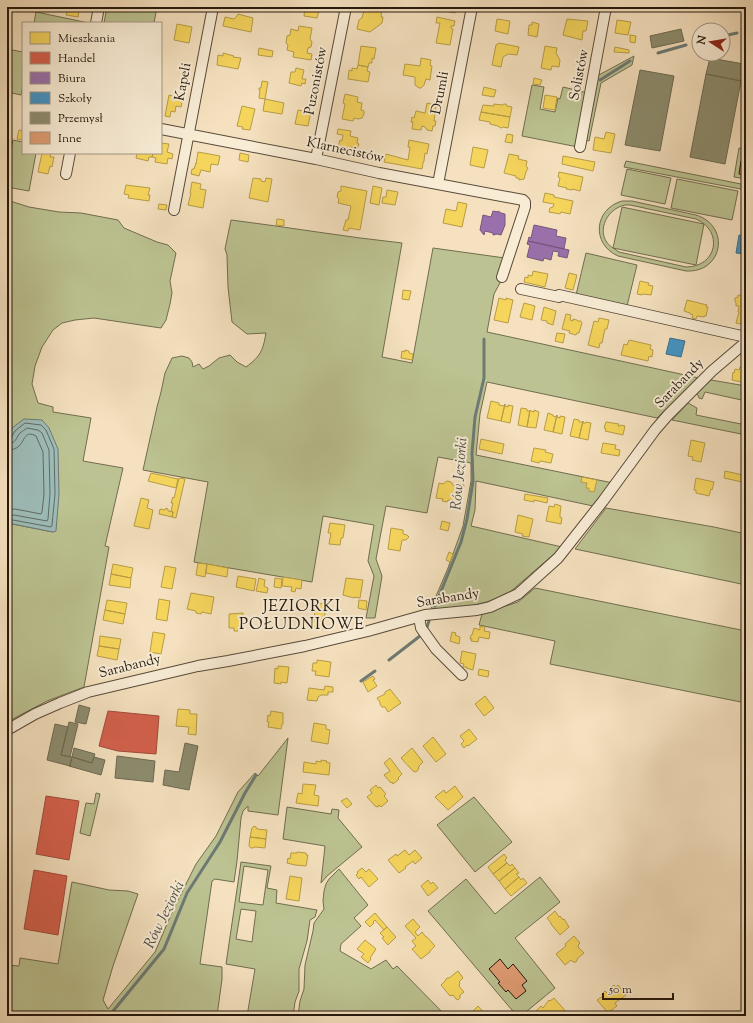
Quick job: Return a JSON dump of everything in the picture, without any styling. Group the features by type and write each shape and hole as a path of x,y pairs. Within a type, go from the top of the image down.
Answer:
{"street":[{"path":"96,22 99,7"},
{"name":"Kapeli","path":"174,210 213,7"},
{"name":"Puzonistów","path":"316,159 346,7"},
{"name":"Drumli","path":"438,184 472,7"},
{"name":"Solistów","path":"580,147 606,7"},
{"name":"Klarnecistów","path":"162,129 316,159 379,173 523,200 525,202 525,207 502,277"},
{"path":"66,174 70,154"},
{"path":"521,289 559,297 559,295 746,337"},
{"name":"Sarabandy","path":"7,730 35,714 88,692 198,666 305,646 430,614 477,610 490,607 518,594 558,558 668,415 712,371 746,342"},
{"path":"419,617 421,628 436,649 462,675"}],"green space":[{"path":"107,7 157,7 154,22 104,22"},
{"path":"36,12 84,22 34,22"},
{"path":"7,49 22,52 22,90 21,95 7,92"},
{"path":"634,56 632,65 601,83 589,141 585,140 597,76"},
{"path":"532,85 544,87 540,109 555,112 558,98 560,99 563,87 584,92 586,94 578,147 522,136"},
{"path":"13,140 22,142 22,154 36,154 29,191 7,187 7,167"},
{"path":"739,148 746,149 746,179 734,177"},
{"path":"626,161 746,185 746,190 624,167"},
{"path":"627,169 671,178 665,204 621,195"},
{"path":"677,179 738,191 732,220 671,208"},
{"path":"7,200 29,207 59,212 81,213 118,220 124,228 168,245 176,253 170,281 172,293 170,304 166,320 161,328 94,318 62,323 53,330 42,347 35,366 32,384 38,403 53,407 53,412 91,418 83,461 123,468 105,546 109,547 84,687 47,701 7,722 7,526 12,524 53,532 12,428 7,439"},
{"path":"622,201 632,201 696,215 707,221 714,229 718,238 718,248 715,257 708,265 698,270 686,271 618,256 609,251 603,243 599,227 601,219 606,211 613,205","holes":["625,205 630,205 696,219 705,225 711,232 713,248 705,261 686,267 619,252 607,243 603,230 607,217 618,208"]},
{"path":"622,207 704,224 696,265 613,248"},
{"path":"231,220 402,243 382,357 412,363 433,248 505,258 498,281 501,281 494,294 487,332 699,378 657,418 487,382 480,414 476,455 613,483 593,506 476,481 475,510 471,526 562,547 509,593 494,600 471,606 439,609 431,608 448,568 463,526 471,481 471,463 438,457 427,513 386,506 376,559 382,576 375,618 366,618 374,576 368,561 374,525 323,516 312,582 194,562 208,482 143,470 165,373 172,358 182,356 189,358 193,367 199,364 203,369 219,358 230,355 237,362 246,367 258,356 264,344 266,333 247,334 232,322 228,287 227,255 225,249"},
{"path":"586,253 637,265 627,306 576,295"},
{"path":"711,380 746,386 746,401 705,392 702,399 699,398 697,393"},
{"path":"688,403 697,408 696,415 746,425 746,435 672,420"},
{"path":"606,508 746,534 746,585 575,549"},
{"path":"535,588 746,631 746,703 550,664 555,641 479,625 482,614 518,602"},
{"path":"288,738 278,815 248,811 248,806 243,811 234,882 215,879 212,881 200,964 222,967 222,979 217,1016 174,1016 154,1013 153,1016 7,1016 7,965 19,966 20,958 58,964 72,882 109,890 128,891 138,894 103,1000 108,1009 155,952 173,910 196,864 216,836 238,792 255,773 258,776"},
{"path":"96,793 100,794 90,836 80,833 86,803 94,804"},
{"path":"474,797 512,842 475,872 437,825"},
{"path":"287,807 331,814 332,809 339,810 338,818 362,847 327,876 321,883 325,846 283,839"},
{"path":"241,862 271,866 267,888 277,890 276,903 317,910 315,917 310,920 307,941 299,969 299,991 295,1002 293,1016 247,1016 255,969 226,964","holes":["244,866 268,870 263,905 239,902","241,909 256,911 252,942 236,939"]},
{"path":"339,869 368,905 354,918 361,926 341,944 340,951 371,969 386,960 393,969 397,966 446,1016 298,1016 300,1001 304,989 305,965 314,923 324,909 323,901 326,884"},
{"path":"540,877 560,902 515,938 555,988 521,1016 517,1016 428,911 466,879 495,914"}],"water":[{"path":"24,419 42,420 49,428 58,449 59,494 56,531 53,532 13,524 7,526 7,439 12,428"}],"building: Mieszkania":[{"path":"64,7 82,7 81,11 79,11 78,17 66,15 67,12 63,11"},
{"path":"305,7 320,7 317,18 304,16"},
{"path":"365,7 382,7 382,23 370,32 357,29"},
{"path":"441,7 457,7 455,13 440,10"},
{"path":"238,14 253,18 251,32 223,26 225,17 234,19"},
{"path":"437,17 455,21 454,26 451,26 453,29 450,45 436,43 440,23 436,23"},
{"path":"497,19 510,21 508,34 495,31"},
{"path":"567,19 588,21 586,31 583,31 582,40 563,35"},
{"path":"617,20 631,22 628,35 615,33"},
{"path":"532,22 539,24 537,37 528,35 529,25 532,25"},
{"path":"177,24 192,27 189,43 174,40"},
{"path":"299,26 312,28 310,39 312,42 311,47 308,48 307,53 312,54 311,60 293,57 294,52 287,50 287,36 290,35 291,29 298,31"},
{"path":"630,35 636,36 635,43 630,42"},
{"path":"499,43 519,47 517,55 508,54 503,57 501,67 492,65 496,45"},
{"path":"361,46 376,48 374,59 372,58 372,63 369,63 368,67 358,65"},
{"path":"545,46 557,48 556,53 560,60 559,67 552,66 551,70 541,68"},
{"path":"615,47 629,50 629,53 614,52"},
{"path":"259,48 273,51 272,57 258,55"},
{"path":"223,53 241,58 238,69 217,65 218,55 223,56"},
{"path":"421,58 431,60 430,65 432,66 430,80 426,79 424,85 419,88 415,85 415,77 403,75 405,64 420,66"},
{"path":"358,65 368,67 367,71 370,72 368,82 348,79 349,70 352,71 352,68 357,69"},
{"path":"296,68 304,70 302,79 306,79 305,84 302,83 301,86 289,83 291,72 295,72"},
{"path":"534,78 542,80 540,85 533,84"},
{"path":"262,81 268,82 265,99 259,98 259,88 261,88"},
{"path":"484,87 496,90 494,97 482,95"},
{"path":"345,94 358,97 357,102 362,103 361,110 364,111 362,118 354,118 353,121 342,119"},
{"path":"169,95 183,98 181,107 176,106 175,112 171,111 170,117 165,116"},
{"path":"545,95 557,97 555,110 543,108"},
{"path":"265,99 284,103 282,114 263,111"},
{"path":"427,103 436,105 434,121 436,121 435,126 433,126 432,131 427,130 422,126 421,130 412,129 412,117 414,118 416,111 425,113"},
{"path":"494,104 506,104 507,106 512,107 510,117 481,112 483,105 494,106"},
{"path":"242,106 255,109 250,130 242,129 243,127 237,126"},
{"path":"298,110 311,112 308,126 295,124"},
{"path":"481,112 510,117 508,128 501,128 490,124 490,122 479,120"},
{"path":"338,129 351,131 350,136 358,138 358,147 350,147 349,153 337,151 343,135 337,134"},
{"path":"19,130 22,131 22,140 17,139"},
{"path":"606,132 615,134 611,153 593,150 595,137 604,139"},
{"path":"507,134 513,135 512,143 505,142"},
{"path":"409,140 429,144 427,154 425,153 422,169 384,162 386,154 408,160 410,147 408,147"},
{"path":"162,143 169,144 167,152 173,154 172,159 168,158 167,164 155,162 156,158 152,157 153,154 162,154"},
{"path":"473,147 488,150 484,168 470,165"},
{"path":"198,152 220,156 218,165 211,164 210,172 201,170 199,176 191,174 192,169 194,169 196,164"},
{"path":"240,153 249,155 248,162 239,160"},
{"path":"42,154 51,154 50,157 54,157 52,167 50,166 48,174 38,172"},
{"path":"137,154 153,154 152,157 149,157 148,161 136,158"},
{"path":"509,154 519,156 518,159 527,161 526,166 528,168 524,179 519,180 516,176 504,173"},
{"path":"563,156 595,162 593,171 562,164"},
{"path":"559,172 583,177 580,191 558,186 560,178 558,177"},
{"path":"253,178 261,179 261,181 265,182 266,178 272,179 268,202 249,198"},
{"path":"192,182 201,184 200,189 206,190 203,208 188,205"},
{"path":"126,185 150,188 148,195 150,195 149,201 128,198 129,195 124,194"},
{"path":"341,186 367,191 360,230 349,228 348,231 343,230 346,220 348,220 351,206 338,203 339,199 337,197 338,192 341,191"},
{"path":"373,186 382,188 379,205 370,203"},
{"path":"387,190 398,192 395,205 382,203 383,197 386,197"},
{"path":"545,193 554,195 554,197 573,201 570,214 549,212 550,208 553,207 554,204 543,202"},
{"path":"458,202 467,204 462,227 443,223 446,209 456,211"},
{"path":"159,204 167,205 166,210 158,209"},
{"path":"277,219 284,220 284,226 276,225"},
{"path":"533,271 548,274 545,287 524,282 525,277 528,278 528,275 532,276"},
{"path":"569,273 577,275 573,290 565,288"},
{"path":"640,281 649,283 648,285 653,286 651,295 637,294"},
{"path":"403,290 411,291 409,300 402,299"},
{"path":"738,295 746,296 746,325 736,323 739,306 736,306 735,298 738,297"},
{"path":"499,298 513,300 508,323 494,320"},
{"path":"687,300 707,305 706,316 697,316 696,319 692,318 693,315 684,311"},
{"path":"524,303 535,306 532,320 520,317"},
{"path":"544,307 556,311 553,325 547,323 547,321 541,320"},
{"path":"566,314 571,315 570,320 573,321 573,319 581,321 582,323 579,333 576,335 569,333 570,331 562,329"},
{"path":"599,318 609,320 599,348 588,345 594,321 598,322"},
{"path":"557,333 565,334 563,343 555,341"},
{"path":"629,340 651,345 650,349 653,350 652,357 649,356 648,361 621,355 624,344 627,345"},
{"path":"405,350 413,354 412,360 401,358 402,351 405,352"},
{"path":"740,367 743,368 743,370 746,370 746,383 732,380 733,372 734,373 735,369 739,370"},
{"path":"491,401 499,403 499,405 504,406 505,404 501,421 487,418"},
{"path":"505,404 505,406 508,407 508,405 513,406 510,423 501,421"},
{"path":"521,408 530,411 527,427 518,425"},
{"path":"530,410 539,412 536,428 527,427"},
{"path":"548,413 556,417 557,415 553,432 544,430"},
{"path":"557,415 557,417 560,418 560,416 565,417 562,434 553,432"},
{"path":"574,419 579,420 579,422 583,421 579,438 570,436"},
{"path":"583,421 583,423 591,423 588,440 579,438"},
{"path":"606,422 619,424 618,426 625,426 623,435 605,431 606,429 604,428"},
{"path":"481,439 504,444 502,454 479,449"},
{"path":"691,440 705,443 701,462 692,460 693,457 688,456"},
{"path":"603,443 616,445 615,449 620,450 619,456 601,453"},
{"path":"534,448 546,450 545,452 553,454 551,463 531,461"},
{"path":"725,471 743,475 742,482 724,478"},
{"path":"151,473 178,479 176,488 148,481"},
{"path":"582,477 597,480 594,492 589,491 589,488 586,488 587,483 581,482"},
{"path":"179,478 185,479 176,518 172,517 173,512 171,511 173,503 171,503 173,497 174,498"},
{"path":"696,478 714,482 709,496 696,493 696,490 694,490"},
{"path":"447,481 451,482 454,486 458,486 458,484 464,485 462,495 457,494 456,501 448,500 447,502 442,501 443,499 436,498 439,483 443,484"},
{"path":"525,494 548,498 547,503 534,500 534,502 524,500"},
{"path":"141,498 149,500 147,508 153,510 149,529 134,526"},
{"path":"555,504 561,506 561,524 546,521 549,506 554,507"},
{"path":"166,508 168,511 173,512 172,517 159,514 160,509 165,510"},
{"path":"518,515 533,519 529,537 522,536 523,534 515,532"},
{"path":"442,521 450,523 448,531 440,529"},
{"path":"330,523 345,525 343,538 341,538 340,545 329,544 331,533 328,533"},
{"path":"391,528 403,530 403,534 409,537 406,540 402,540 400,551 388,549"},
{"path":"449,552 453,554 450,562 446,560"},
{"path":"198,563 207,564 205,577 196,575"},
{"path":"113,564 133,568 131,578 111,574"},
{"path":"207,564 228,568 227,577 206,573"},
{"path":"165,566 176,568 172,589 161,587"},
{"path":"111,574 131,578 130,588 109,585"},
{"path":"238,576 256,579 254,591 236,587"},
{"path":"283,577 302,580 301,589 296,588 295,592 291,591 292,587 282,586"},
{"path":"259,578 265,580 264,586 268,588 267,593 256,591"},
{"path":"275,578 282,579 281,588 274,587"},
{"path":"346,578 363,580 360,598 343,595"},
{"path":"191,593 214,597 211,614 202,612 201,614 196,613 196,611 187,609"},
{"path":"159,599 170,601 167,621 156,619"},
{"path":"107,600 127,603 125,614 105,610"},
{"path":"359,600 367,601 366,610 358,608"},
{"path":"316,603 326,604 323,629 313,627"},
{"path":"105,610 125,614 123,624 103,620"},
{"path":"243,613 243,627 238,628 238,631 234,631 234,628 229,628 229,614"},
{"path":"480,626 485,627 484,631 490,632 489,639 479,637 478,642 471,641 472,639 470,639 474,628 480,630"},
{"path":"153,632 165,634 161,654 150,652"},
{"path":"452,632 456,633 455,635 460,637 459,644 450,641"},
{"path":"100,636 121,639 119,649 99,646"},
{"path":"99,646 119,649 117,660 97,656"},
{"path":"462,651 476,654 473,670 463,667 464,664 460,663"},
{"path":"317,660 331,662 329,677 315,675 316,671 312,671 313,663 317,663"},
{"path":"278,666 289,667 287,683 274,683 275,668 278,669"},
{"path":"479,669 489,671 488,677 478,675"},
{"path":"373,676 375,679 373,680 377,686 368,692 363,682"},
{"path":"325,686 333,687 333,692 328,692 328,695 321,695 318,697 317,701 307,700 309,688 324,690"},
{"path":"390,689 401,703 388,712 385,707 382,707 377,698 385,694 385,692"},
{"path":"485,696 494,708 484,716 475,704"},
{"path":"178,709 190,710 190,714 197,714 196,735 188,734 189,727 176,726"},
{"path":"271,711 283,713 283,724 281,729 268,727 268,715 270,716"},
{"path":"314,723 326,725 326,729 330,730 328,744 311,741"},
{"path":"469,729 477,739 464,748 461,744 464,741 460,736"},
{"path":"433,737 446,754 436,762 423,746"},
{"path":"412,748 423,762 416,772 413,771 401,758"},
{"path":"390,758 402,774 393,784 384,775 390,771 384,763"},
{"path":"321,760 330,763 329,775 303,772 304,762 316,764 316,761 321,762"},
{"path":"303,784 316,785 314,795 319,796 318,806 296,803 298,793 302,794"},
{"path":"376,785 386,794 384,796 388,801 381,807 379,805 378,807 375,806 367,797 372,793 370,790"},
{"path":"455,786 463,797 448,810 435,797 444,790 446,793"},
{"path":"347,798 352,804 347,808 341,801"},
{"path":"254,826 257,829 267,830 266,839 250,837"},
{"path":"250,837 266,839 265,848 251,848 249,846"},
{"path":"405,850 409,855 415,850 422,858 415,864 413,861 399,873 388,860"},
{"path":"291,853 306,853 306,855 308,855 306,866 287,863 288,858 290,859"},
{"path":"504,854 507,858 505,860 507,863 493,874 488,867"},
{"path":"507,863 510,866 512,864 515,868 499,881 493,874"},
{"path":"362,868 366,872 369,869 378,879 369,887 361,877 359,879 356,875"},
{"path":"515,868 519,873 516,874 519,877 505,889 499,881"},
{"path":"290,876 302,878 299,901 286,899"},
{"path":"519,877 521,880 523,878 527,883 511,896 505,889"},
{"path":"428,880 431,884 433,882 438,888 428,896 421,886"},
{"path":"555,911 559,917 560,916 563,920 564,919 569,927 560,935 547,918"},
{"path":"375,913 387,927 384,930 375,920 370,927 365,922"},
{"path":"413,919 420,927 415,932 418,936 422,932 435,946 421,959 412,949 416,946 412,941 416,938 405,926"},
{"path":"387,927 396,937 388,945 380,933"},
{"path":"574,936 580,943 578,947 584,953 576,962 571,960 565,965 556,954 566,946 565,944"},
{"path":"365,940 376,949 368,963 361,957 364,954 357,949"},
{"path":"458,971 463,978 459,982 459,986 464,992 460,995 458,1000 453,995 450,996 441,985 447,978"},
{"path":"614,985 616,987 618,985 626,995 615,1003 617,1006 608,1013 597,1000 603,996 602,994 605,991 608,994 611,991 609,989"},
{"path":"554,998 569,1015 568,1016 549,1016 547,1013 544,1016 535,1016 533,1014 541,1006 543,1008 549,1000 550,1001"},
{"path":"478,1006 488,1016 470,1016 469,1015"}],"building: Handel":[{"path":"108,711 159,716 156,754 118,751 99,746"},
{"path":"46,796 79,801 69,860 36,854"},
{"path":"34,870 67,876 58,935 24,929"}],"building: Biura":[{"path":"493,211 498,211 505,214 505,225 501,235 493,235 493,233 485,231 484,235 480,230 483,215 491,217"},
{"path":"534,225 557,230 556,236 566,238 564,249 528,241 529,237 531,238"},
{"path":"528,241 569,250 567,258 558,256 559,252 553,251 551,260 544,258 543,261 527,257 530,245 527,244"}],"building: Szkoły":[{"path":"739,235 746,236 746,254 736,253"},
{"path":"670,338 685,341 681,357 666,354"}],"building: Przemysł":[{"path":"681,29 684,41 652,48 650,36"},
{"path":"709,62 731,62 744,64 741,81 706,74"},
{"path":"640,70 674,76 660,151 625,145"},
{"path":"706,74 741,81 725,164 690,157"},
{"path":"79,705 90,708 86,724 75,722"},
{"path":"69,722 78,724 70,757 61,755"},
{"path":"55,724 68,727 61,755 72,757 70,766 47,760"},
{"path":"185,743 198,746 189,790 163,785 165,770 179,772"},
{"path":"74,748 95,754 92,763 72,757"},
{"path":"117,756 155,761 153,782 115,778"},
{"path":"72,757 92,763 94,757 105,760 101,775 69,766"}],"building: Inne":[{"path":"741,161 746,162 746,175 739,174"},
{"path":"500,959 508,969 513,964 527,981 522,985 526,991 516,999 508,990 506,992 489,969"}],"waterway":[{"name":"Rów Jeziorki","path":"731,34 737,33"},
{"name":"Rów Jeziorki","path":"658,53 686,45"},
{"name":"Rów Jeziorki","path":"600,80 630,61"},
{"name":"Rów Jeziorki","path":"435,606 461,542 467,519 473,481 472,453 475,417 484,378 484,339"},
{"name":"Rów Jeziorki","path":"426,630 429,621"},
{"name":"Rów Jeziorki","path":"389,660 420,636"},
{"path":"361,681 375,671"},
{"name":"Rów Jeziorki","path":"109,1016 164,949 187,893 220,842 256,775"}],"district":[{"name":"JEZIORKI POŁUDNIOWE","path":"302,616"}]}
